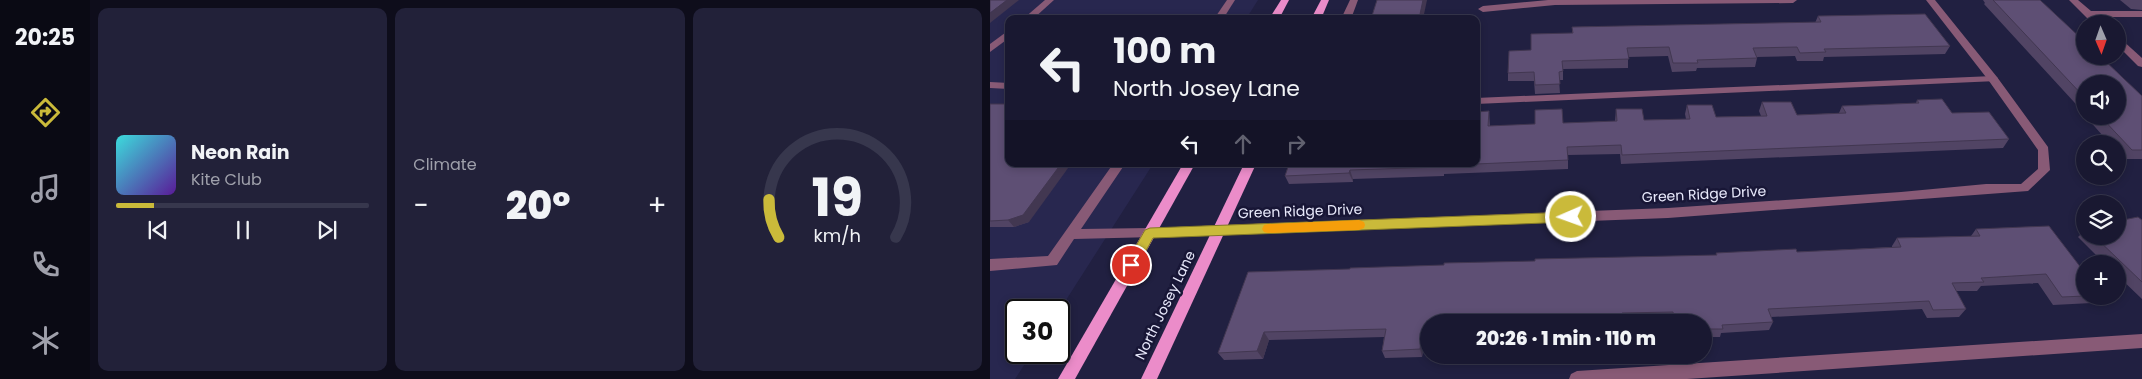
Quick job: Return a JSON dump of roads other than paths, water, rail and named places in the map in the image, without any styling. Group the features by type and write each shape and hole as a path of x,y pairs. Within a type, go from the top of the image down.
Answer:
{"main road":[{"path":"1276,15 1285,0"},
{"path":"1318,15 1325,0"},
{"path":"1066,379 1187,167"},
{"name":"North Josey Lane","path":"1149,379 1249,167"}],"street":[{"path":"1031,15 1050,0"},
{"path":"1221,15 1231,0"},
{"path":"1348,15 1354,0"},
{"path":"1483,9 1555,2 1794,0"},
{"name":"Green Ridge Drive","path":"1070,234 1150,233 1668,213 1901,198 1986,188 2024,188 2044,170 2044,150 1993,79 1930,0"},
{"path":"2073,0 2089,14 2142,14"},
{"path":"990,48 1005,36"},
{"path":"2126,49 2142,64"},
{"path":"1480,101 1993,79"},
{"path":"990,85 1005,86"},
{"path":"990,265 1052,261 1117,167"},
{"path":"1577,379 2142,341"}]}
